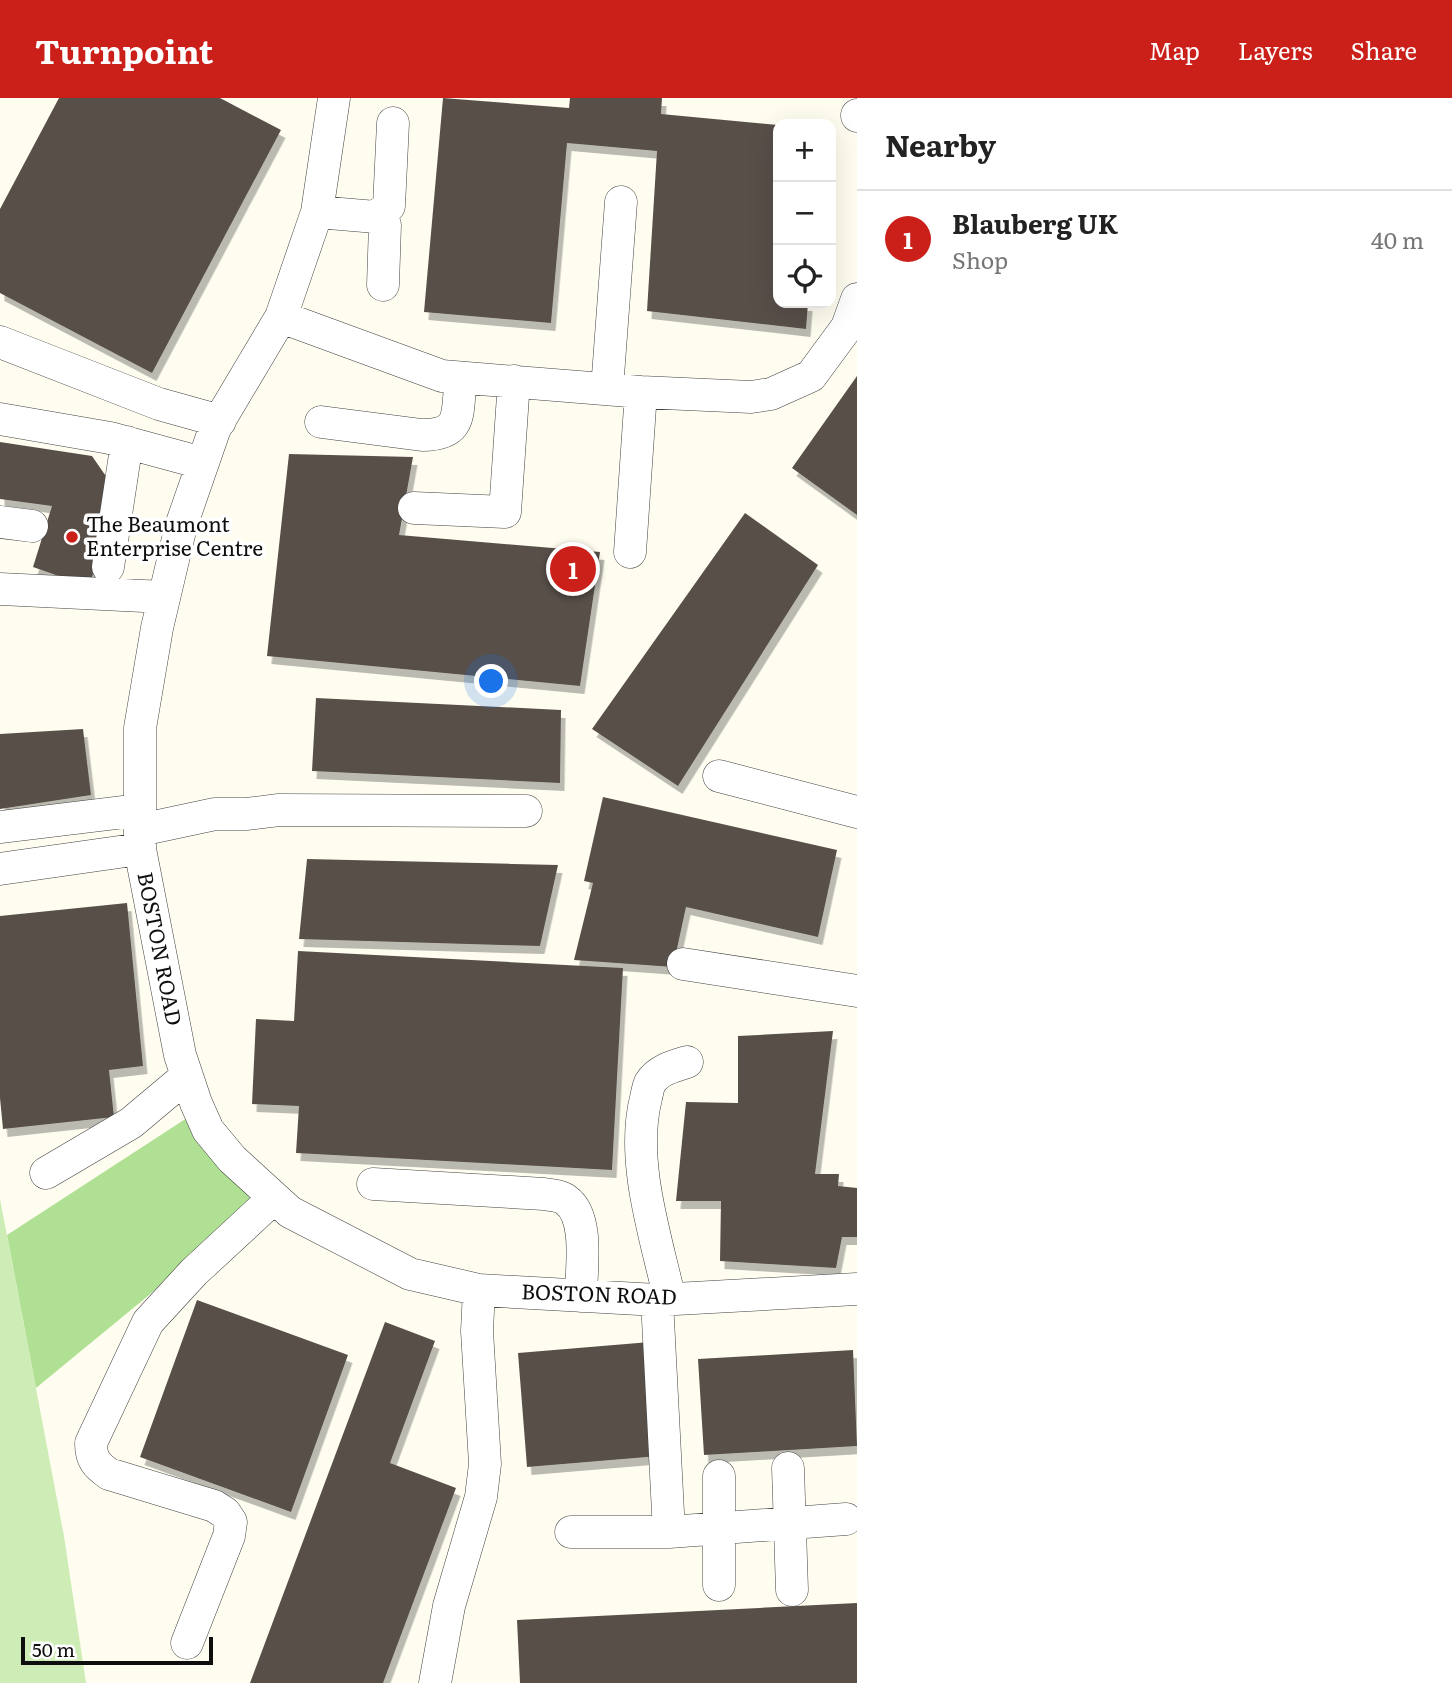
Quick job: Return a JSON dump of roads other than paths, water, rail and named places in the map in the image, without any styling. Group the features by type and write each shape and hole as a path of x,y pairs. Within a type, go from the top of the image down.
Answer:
{"street":[{"name":"BOSTON ROAD","path":"334,98 317,212 281,317 215,428 181,526 164,597 140,728 140,830 180,1055 208,1130 232,1159 290,1212 410,1274 479,1290 663,1300 857,1289"},
{"path":"376,217 389,206 393,123"},
{"path":"607,389 621,202"},
{"path":"317,212 376,217 385,225 383,285"},
{"path":"281,317 442,376 641,392 751,397 771,394 811,376 847,327 857,299"},
{"path":"0,342 159,404 220,421"},
{"path":"321,422 438,435 454,426 461,378"},
{"path":"414,508 505,512 514,381"},
{"path":"631,552 641,392"},
{"path":"0,419 127,442 202,463"},
{"path":"107,567 127,442"},
{"path":"0,522 32,526"},
{"path":"0,589 164,597"},
{"path":"719,776 857,812"},
{"path":"0,869 140,830 215,814 279,810 526,811"},
{"path":"0,827 140,830"},
{"path":"683,964 857,991"},
{"path":"669,1532 663,1300 645,1184 641,1117 650,1083 666,1069 687,1062"},
{"path":"46,1173 131,1123 187,1076"},
{"path":"373,1184 544,1194 566,1199 580,1217 581,1296"},
{"path":"187,1643 229,1536 231,1522 225,1513 214,1506 109,1474 96,1465 91,1455 91,1443 148,1322 194,1272 274,1198"},
{"path":"435,1683 449,1605 481,1497 485,1464 477,1331 479,1290"},
{"path":"788,1468 792,1590"},
{"path":"719,1476 719,1585"},
{"path":"571,1532 719,1530 846,1519"}],"place":[{"name":"The Beaumont Enterprise Centre","path":"72,537"},
{"name":"Blauberg UK","path":"573,569"}]}
